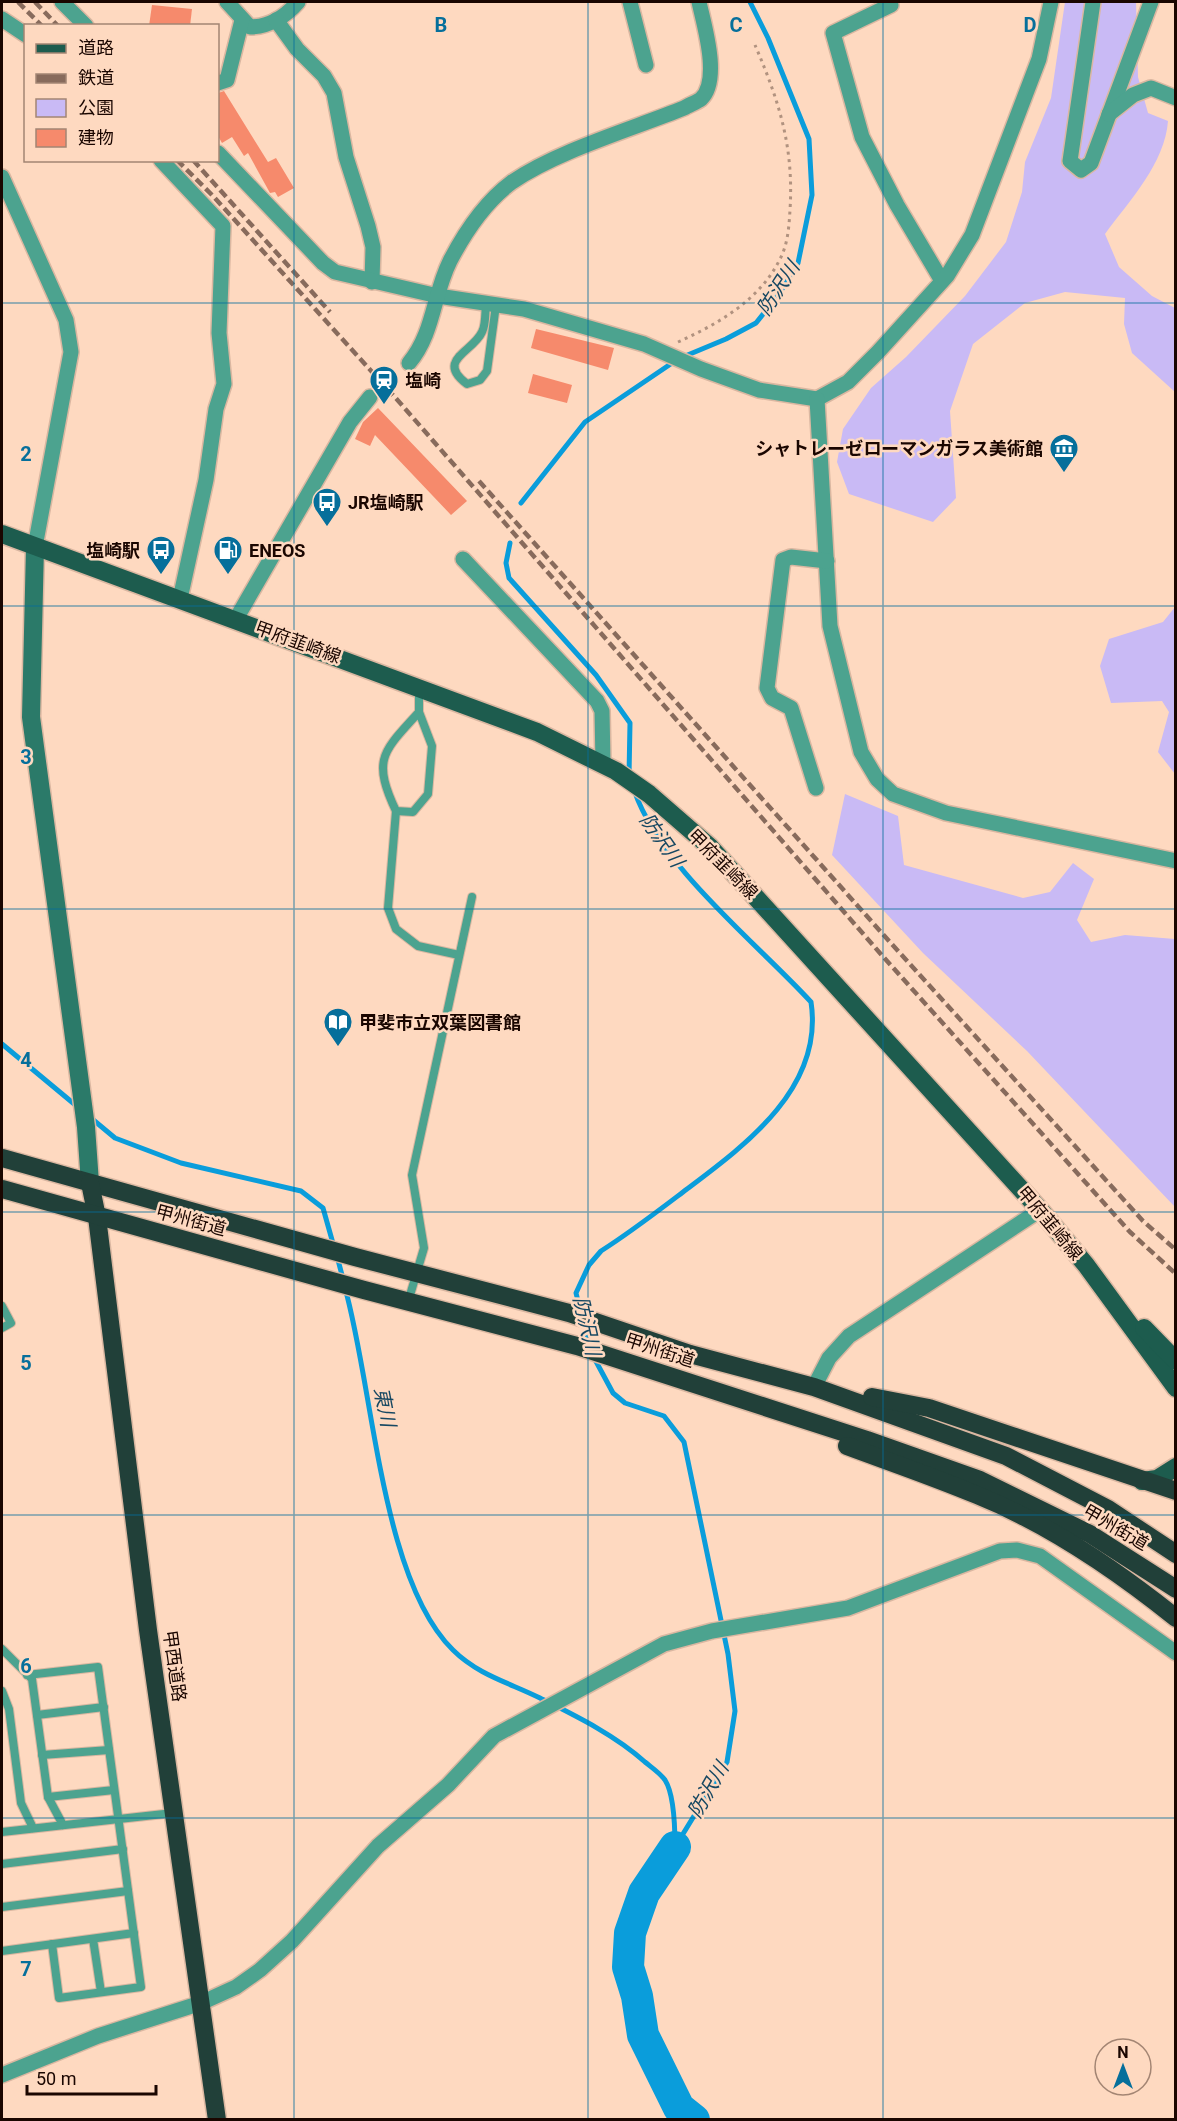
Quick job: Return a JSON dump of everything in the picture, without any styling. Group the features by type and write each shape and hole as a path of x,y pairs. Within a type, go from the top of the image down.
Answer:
{"highway":[{"name":"甲州街道","path":"2,1158 416,1274 569,1313 690,1354 814,1387 1006,1456 1107,1509 1176,1554"},
{"name":"甲西道路","path":"90,1184 97,1217 174,1812 217,2120"},
{"name":"甲州街道","path":"2,1190 363,1290 577,1346 980,1480 1090,1534 1176,1589"},
{"path":"814,1387 929,1408 1176,1491"},
{"path":"720,1392 768,1417 978,1495 1036,1523 1132,1583 1176,1618"}],"main road":[{"name":"甲府韮崎線","path":"2,534 537,732 609,767 649,794 710,847 749,888 1040,1210 1086,1266 1176,1388"},
{"path":"1086,1266 1176,1361"},
{"path":"1142,1480 1157,1479 1176,1467"}],"street":[{"path":"62,2 84,24"},
{"path":"227,2 250,27 263,27 276,20 298,2"},
{"path":"630,2 646,65"},
{"path":"409,363 427,336 449,264 467,231 486,206 510,184 537,166 684,108 701,98 710,85 711,70 699,2"},
{"path":"890,2 891,5 833,33 862,137 897,205 942,281"},
{"path":"219,154 323,263 335,272 438,296 524,309 663,352 701,369 759,390 817,399 848,382 942,281 972,235 1039,59 1051,2"},
{"path":"1093,2 1070,160 1081,170 1091,163 1151,2"},
{"path":"2,19 24,34"},
{"path":"219,83 227,80 242,20"},
{"path":"276,20 297,49 324,76 334,93 346,157 373,247 372,282"},
{"path":"1109,114 1132,95 1151,88 1176,98"},
{"path":"163,162 223,226 219,333 224,384 216,409 206,480 180,599"},
{"path":"2,177 66,320 71,352 35,547 31,717 86,1127 90,1184"},
{"path":"236,619 350,422 370,397"},
{"path":"817,399 830,626 861,752 877,779 893,794 946,813 1176,861"},
{"path":"816,788 791,708 772,698 767,688 783,560 791,556 826,561"},
{"path":"463,559 597,701 602,711 609,767"},
{"path":"814,1387 829,1358 849,1336 1040,1210"},
{"path":"2,2075 98,2036 201,2003 236,1987 260,1970 292,1941 378,1846 448,1785 494,1736 664,1644 712,1631 848,1608 988,1555 1017,1550 1040,1556 1176,1653"}],"lane":[{"path":"491,304 487,371 480,381 467,384 459,378 454,366 459,356 482,332 491,304"},
{"path":"396,811 413,812 428,794 432,746 419,712 419,688"},
{"path":"419,712 386,748 383,783 396,811 388,908 396,929 418,946 459,955"},
{"path":"408,1302 424,1248 412,1174 472,897"},
{"path":"2,1306 11,1323 2,1328"},
{"path":"2,1649 32,1679 48,1797 63,1825"},
{"path":"27,1675 98,1667 141,1987 59,1998 52,1944"},
{"path":"2,1691 9,1709 21,1803 33,1828"},
{"path":"37,1715 104,1707"},
{"path":"42,1755 109,1750"},
{"path":"48,1797 114,1790"},
{"path":"2,1832 174,1812"},
{"path":"2,1864 123,1849"},
{"path":"2,1907 128,1891"},
{"path":"2,1951 134,1933"},
{"path":"93,1939 100,1992"}],"path":[{"path":"663,352 739,309 763,284 780,259 788,235 791,170 786,131 777,98 755,45"}],"green space":[{"path":"1065,2 1136,2 1138,77 1148,113 1168,121 1160,152 1153,166 1105,234 1119,267 1152,296 1175,308 1175,392 1132,353 1124,324 1125,298 1065,292 1025,303 973,344 950,411 956,498 933,522 849,494 837,462 843,429 871,388 906,357 965,296 1006,242 1022,192 1025,162 1051,98"},
{"path":"1175,607 1175,774 1158,752 1169,712 1162,701 1111,703 1100,666 1109,639 1163,622"},
{"path":"845,794 898,816 904,865 1023,898 1050,892 1073,863 1094,879 1077,920 1091,942 1125,935 1175,939 1175,1207 1027,1051 923,953 832,855"}],"building":[{"path":"152,5 192,9 190,24 149,24"},
{"path":"224,91 268,162 276,158 294,188 278,197 275,192 270,193 248,153 244,156 232,137 222,143 219,138 219,93"},
{"path":"536,329 614,348 608,370 531,348"},
{"path":"533,374 572,385 567,403 528,393"},
{"path":"378,408 467,501 451,515 375,435 370,446 355,439 363,422"}],"waterway":[{"name":"防沢川","path":"521,503 585,422 678,359 726,339 756,323 779,294 798,263 812,195 809,139 768,38 750,2"},
{"name":"防沢川","path":"510,543 506,563 509,578 596,675 630,723 629,776"},
{"name":"防沢川","path":"581,1313 576,1293 589,1265 601,1251 710,1172 756,1132 793,1087 806,1061 812,1033 811,1002 687,875 647,819 634,790"},
{"name":"東川","path":"2,1044 79,1108"},
{"name":"東川","path":"91,1118 115,1138 181,1163 301,1191 323,1208 334,1247"},
{"name":"東川","path":"337,1256 343,1279"},
{"name":"東川","path":"345,1288 355,1329 382,1480 410,1578 429,1618 453,1650 473,1666 595,1727 621,1743 658,1773 665,1780 670,1794 675,1847"},
{"name":"防沢川","path":"584,1322 589,1345"},
{"name":"防沢川","path":"592,1354 613,1393 625,1403 664,1416 684,1442 728,1654 735,1711 727,1762 675,1847"},
{"name":"防沢川","path":"675,1847 644,1893 630,1933 628,1967 637,1996 643,2035 679,2108 694,2120"}],"railway":[{"path":"18,2 40,24"},
{"path":"35,2 56,24"},
{"path":"179,162 213,196 401,404 879,952 1130,1232 1176,1274"},
{"path":"195,162 330,312"},
{"path":"479,481 889,941 1143,1221 1176,1250"}],"place":[{"name":"塩崎","path":"384,406"},
{"name":"シャトレーゼローマンガラス美術館","path":"1064,474"},
{"name":"JR塩崎駅","path":"327,528"},
{"name":"塩崎駅","path":"161,576"},
{"name":"ENEOS","path":"228,576"},
{"name":"甲斐市立双葉図書館","path":"338,1048"}]}
